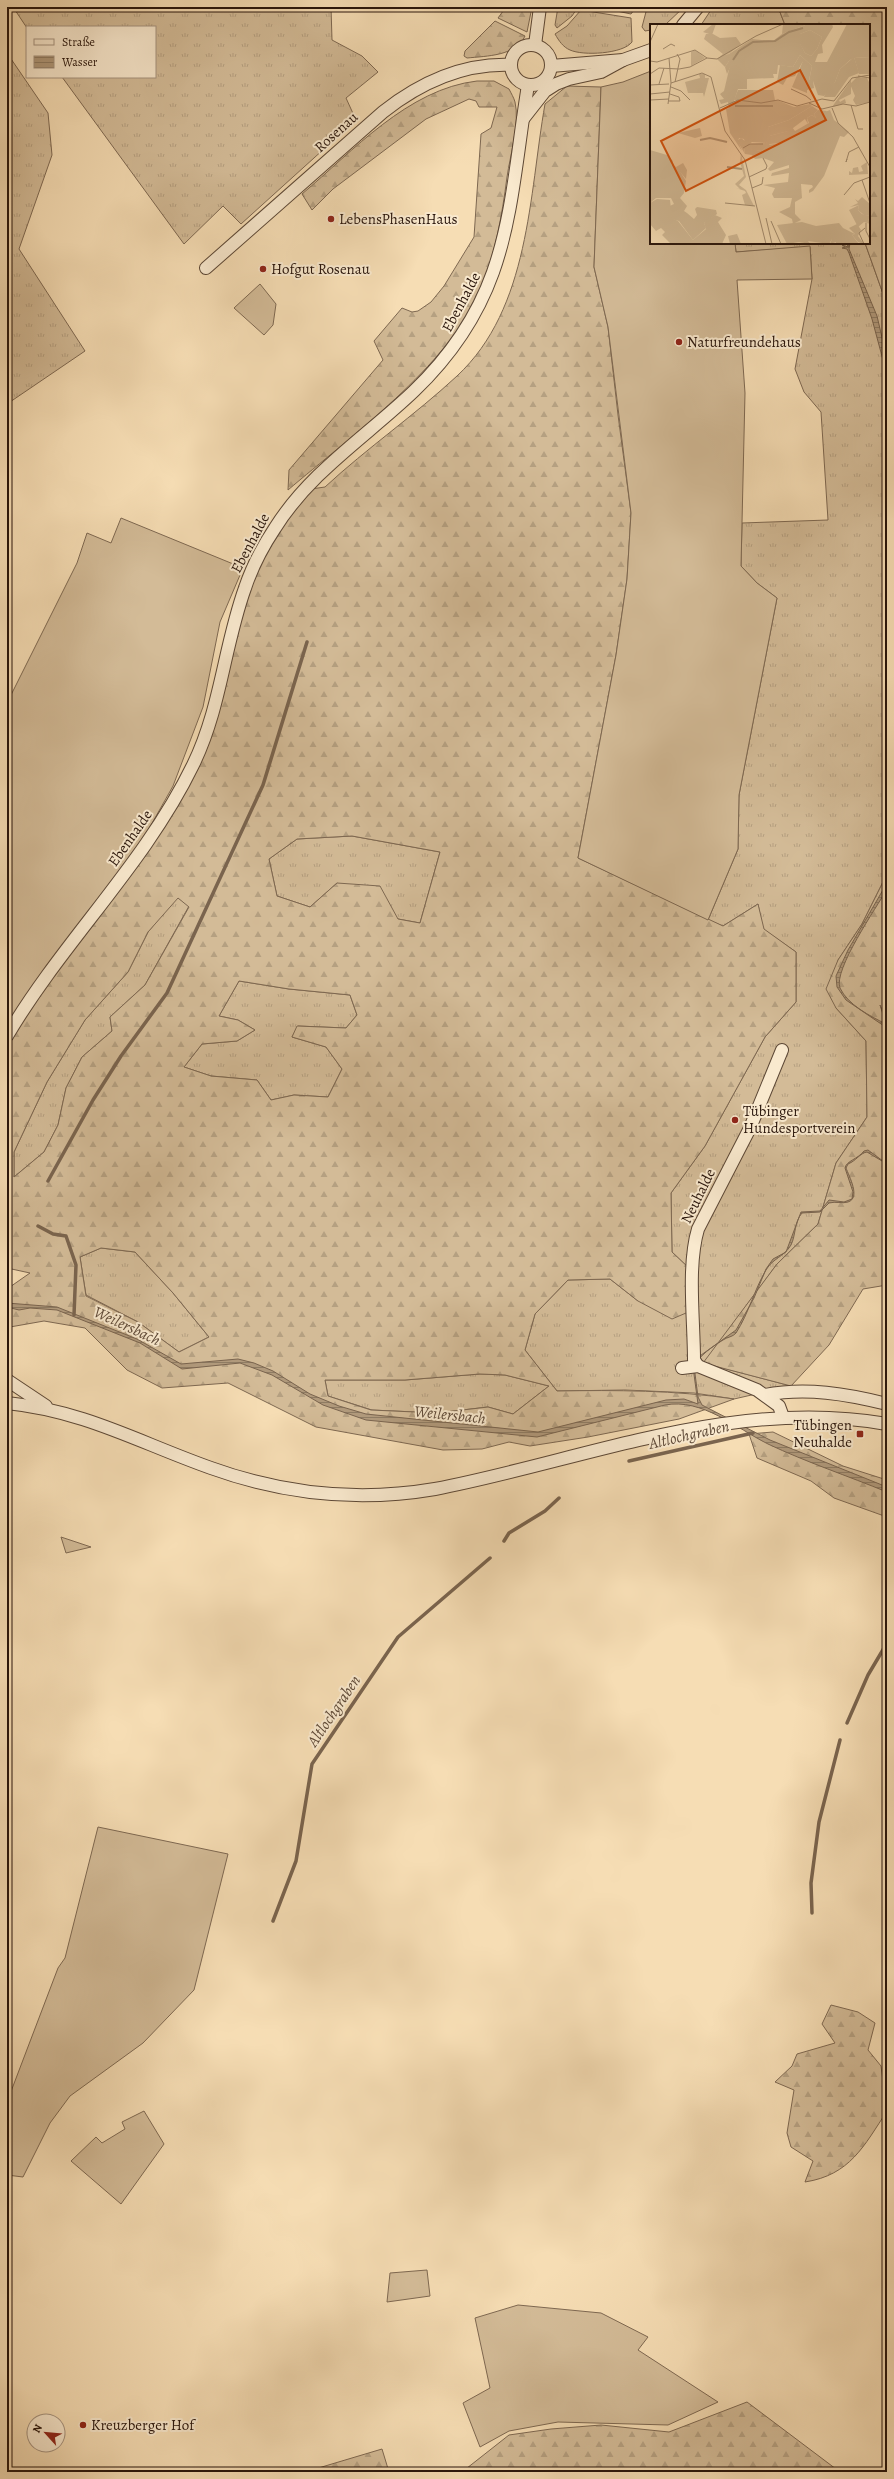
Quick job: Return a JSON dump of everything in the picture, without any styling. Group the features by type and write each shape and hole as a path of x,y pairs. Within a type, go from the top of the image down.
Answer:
{"street":[{"path":"535,45 540,7"},
{"path":"684,24 698,7"},
{"path":"535,45 547,54 551,66 542,82 528,85 517,79 511,64 519,49 535,45"},
{"path":"523,119 545,91 556,84 569,79 601,72 623,60 650,50"},
{"path":"551,66 623,60"},
{"name":"Rosenau","path":"206,268 372,122 408,93 447,73 511,64"},
{"name":"Ebenhalde","path":"7,1036 34,992 154,834 185,780 211,721 245,586 276,526 293,502 318,475 430,375 458,342 475,315 488,288 504,242 510,215 528,85"},
{"name":"Neuhalde","path":"698,1366 694,1360 692,1271 694,1240 698,1229 750,1128 782,1050"},
{"path":"682,1368 698,1366 765,1395 779,1406 778,1417"},
{"path":"7,1380 56,1411"},
{"path":"765,1395 789,1391 828,1393 887,1404"},
{"path":"7,1403 56,1411 108,1426 201,1465 233,1475 294,1490 340,1495 392,1494 441,1488 688,1429 778,1417 852,1419 887,1424"}],"green space":[{"path":"13,7 331,7 332,40 362,56 378,72 346,98 356,120 241,224 223,206 184,244 63,78 156,78 156,26 26,26"},
{"path":"506,7 532,7 527,32 498,18"},
{"path":"558,7 578,7 572,16 557,28 555,25"},
{"path":"586,7 610,7 608,10 592,10"},
{"path":"614,7 636,7 631,14 612,10"},
{"path":"656,7 684,7 666,24 650,24 650,30 645,31 642,27 647,8 654,11"},
{"path":"713,7 778,7 785,24 702,24"},
{"path":"778,7 887,7 887,305 865,244 870,244 870,24 785,24"},
{"path":"581,10 631,18 632,42 620,49 602,53 584,53 568,49 561,44 555,34 567,26"},
{"path":"495,21 525,36 521,43 515,48 500,54 467,58 464,56 465,51"},
{"path":"7,53 48,113 52,155 19,249 85,351 7,404"},
{"path":"650,71 650,244 735,244 736,252 810,246 812,279 737,280 745,393 741,566 757,583 777,598 739,795 738,849 708,920 578,858 616,655 627,579 631,513 608,327 594,267 601,87 623,82"},
{"path":"477,81 494,81 509,89 515,100 516,110 514,139 500,221 490,263 480,291 465,319 422,373 368,424 288,490 289,470 383,360 374,341 402,308 412,312 418,311 431,302 444,286 474,237 481,134 491,128 497,107 479,107 476,101 469,99 426,119 333,189 312,210 302,194 362,141 405,109 428,96 452,86"},
{"path":"567,86 601,87 594,267 608,327 631,513 627,579 616,655 578,858 723,926 758,904 764,929 796,952 796,1002 765,1037 705,1146 671,1193 672,1252 692,1271 693,1310 672,1319 638,1301 610,1279 568,1280 535,1314 525,1350 557,1391 668,1392 734,1399 679,1419 588,1437 530,1446 509,1442 482,1449 443,1450 316,1427 228,1383 162,1388 127,1370 85,1328 44,1321 10,1327 7,1324 7,1289 30,1273 7,1268 7,1036 195,762 245,587 304,490 325,487 457,376 481,349 499,318 513,284 522,249 545,104","holes":["352,836 440,852 420,923 398,919 380,886 337,883 310,907 277,896 269,859 297,839","178,898 189,907 145,985 110,1017 112,1031 82,1057 66,1088 58,1125 44,1152 14,1177 14,1152 47,1082 85,1020 128,972 148,932","239,981 289,989 350,995 357,1015 346,1028 297,1026 292,1037 326,1047 342,1069 328,1097 294,1095 271,1100 257,1080 211,1076 184,1067 202,1044 237,1041 255,1030 238,1020 219,1016","101,1248 135,1252 173,1293 209,1337 179,1352 138,1322 86,1296 80,1257","480,1374 505,1375 549,1386 513,1414 488,1407 437,1413 371,1410 328,1396 325,1380 405,1380"]},
{"path":"735,244 865,244 887,305 887,874 862,924 838,960 836,1008 866,1041 867,1117 836,1163 818,1224 777,1264 704,1363 791,1386 734,1399 694,1393 625,1390 557,1391 525,1350 535,1314 568,1280 610,1279 638,1301 692,1271 672,1252 671,1193 705,1146 765,1037 796,1002 796,952 763,929 758,904 723,926 708,920 738,849 739,795 777,598 757,583 741,566 742,523 828,520 821,412 804,392 795,369 812,279 810,247 736,252"},
{"path":"260,284 276,304 273,325 264,335 234,308"},
{"path":"121,518 243,568 220,622 203,707 173,786 133,857 7,1030 7,703 77,563 87,533 111,543"},
{"path":"352,836 440,852 420,923 398,919 337,883 310,907 277,896 269,859 297,839"},
{"path":"887,874 887,1285 863,1289 829,1345 791,1386 703,1363 777,1264 818,1224 836,1163 867,1117 866,1041 836,1008 826,989 838,960 862,924"},
{"path":"177,897 189,906 145,985 110,1017 112,1031 82,1057 66,1088 58,1125 44,1152 14,1177 14,1152 47,1082 85,1020 128,972 148,932"},
{"path":"239,981 289,989 350,995 357,1015 346,1028 298,1026 292,1037 326,1047 342,1069 328,1097 294,1095 271,1100 257,1080 211,1076 184,1067 202,1044 237,1041 255,1030 238,1020 219,1016"},
{"path":"101,1248 135,1252 173,1293 209,1337 179,1352 138,1322 86,1295 80,1257"},
{"path":"480,1374 505,1375 549,1386 513,1414 488,1407 437,1413 372,1410 328,1396 325,1380 405,1380"},
{"path":"773,1432 843,1466 887,1480 887,1517 834,1498 811,1481 757,1458 749,1434"},
{"path":"61,1537 91,1547 66,1553"},
{"path":"98,1827 228,1854 194,1990 143,2043 70,2096 50,2123 23,2177 7,2175 7,2102 58,1968 65,1958"},
{"path":"831,2005 858,2012 875,2023 868,2050 881,2066 887,2111 863,2147 845,2166 834,2173 805,2182 813,2161 791,2147 787,2133 794,2090 775,2082 792,2066 797,2054 835,2043 822,2024"},
{"path":"144,2111 164,2144 121,2204 71,2161 96,2137 102,2143 125,2129 122,2122"},
{"path":"427,2270 430,2296 387,2302 390,2273"},
{"path":"518,2305 601,2313 648,2337 638,2350 718,2402 668,2425 558,2422 509,2431 480,2447 463,2403 490,2388 475,2318"},
{"path":"747,2402 840,2472 462,2472 509,2435 551,2429 601,2425 669,2432"},
{"path":"382,2449 389,2472 305,2472"}],"water":[{"path":"847,244 849,247 850,244 849,249 877,316 887,359 887,390 883,360 872,319 849,253 847,249 842,248 845,247 842,245 848,247"},
{"path":"887,883 887,889 857,938 843,967 840,979 840,988 848,1000 854,1005 886,1024 880,1005 887,1022 887,1028 846,1000 837,987 836,976 848,950"},
{"path":"868,1150 887,1164 867,1152 848,1164 864,1151"},
{"path":"848,1164 846,1168 854,1192 852,1200 846,1203 829,1203 820,1212 802,1213 799,1218 801,1212 820,1211 829,1200 844,1202 852,1199 853,1192 845,1168"},
{"path":"796,1225 793,1241 786,1251"},
{"path":"784,1253 769,1266 764,1273 773,1259"},
{"path":"764,1273 754,1298 750,1306 758,1285"},
{"path":"7,1303 57,1307 137,1339 181,1364 238,1359 254,1363 273,1371 310,1394 339,1406 366,1414 538,1432 666,1400 684,1399 698,1404 693,1367 697,1358 715,1345 700,1358 694,1366 698,1397 702,1405 770,1440 887,1487 887,1492 782,1451 718,1416 692,1406 679,1404 665,1405 537,1437 366,1420 323,1405 272,1375 240,1363 182,1369 140,1343 57,1310 30,1308 19,1310 7,1307"},
{"path":"750,1306 736,1333 716,1345 736,1330"}],"waterway":[{"path":"48,1181 93,1100 121,1056 167,993 263,785 307,642"},
{"path":"38,1226 53,1234 66,1236 76,1265 74,1315"},
{"name":"Altlochgraben","path":"629,1461 753,1433"},
{"name":"Altlochgraben","path":"504,1541 509,1533 545,1511 559,1498"},
{"name":"Altlochgraben","path":"273,1921 296,1861 312,1764 398,1637 490,1558"},
{"path":"847,1723 868,1675 887,1643"},
{"path":"812,1913 811,1883 819,1822 840,1740"}],"place":[{"name":"LebensPhasenHaus","path":"331,219"},
{"name":"Hofgut Rosenau","path":"263,269"},
{"name":"Naturfreundehaus","path":"679,342"},
{"name":"Tübinger Hundesportverein","path":"735,1120"},
{"name":"Tübingen Neuhalde","path":"860,1434"},
{"name":"Kreuzberger Hof","path":"83,2425"}],"water label":[{"name":"Weilersbach","path":"127,1326"},
{"name":"Weilersbach","path":"450,1415"}]}
